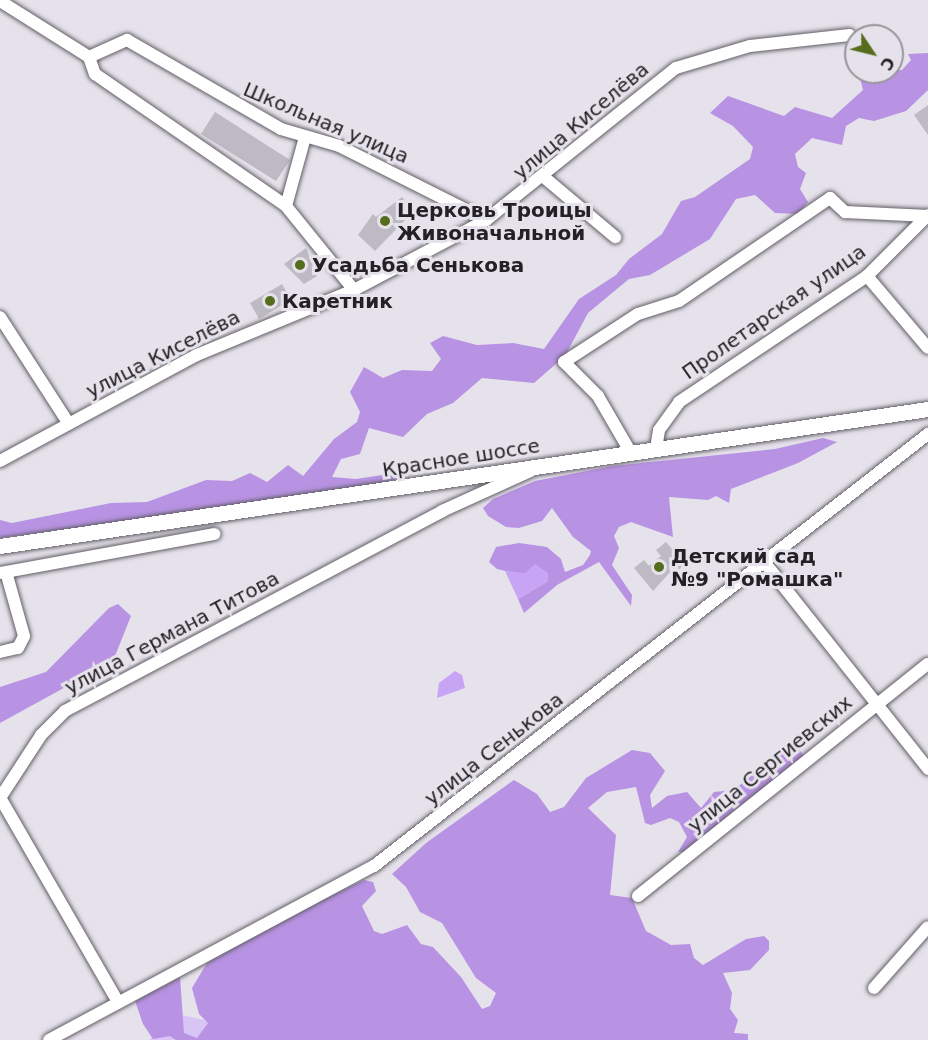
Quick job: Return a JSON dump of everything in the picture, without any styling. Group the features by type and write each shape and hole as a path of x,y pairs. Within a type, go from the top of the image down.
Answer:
{"main road":[{"name":"Красное шоссе","path":"0,546 928,409"}],"street":[{"path":"0,1 89,57 95,74 286,206 354,290"},
{"name":"улица Киселёва","path":"0,461 197,355 354,290 486,220 545,178 622,107 676,68 750,46 844,36"},
{"name":"Школьная улица","path":"89,57 127,40 229,102 305,137 370,160 486,220"},
{"path":"286,206 305,137"},
{"path":"545,178 615,237"},
{"path":"631,453 598,396 564,362 638,314 679,301 830,198 845,212 928,215"},
{"name":"Пролетарская улица","path":"656,449 659,430 679,402 867,276 928,215"},
{"path":"867,276 928,348"},
{"path":"0,317 69,424"},
{"name":"улица Сенькова","path":"49,1040 375,866 928,434"},
{"name":"улица Германа Титова","path":"118,1002 0,798 40,735 64,711 442,511 539,467"},
{"path":"0,652 18,648 24,636 3,572 214,534"},
{"path":"765,563 874,705 928,769"},
{"name":"улица Сергиевских","path":"638,896 928,664"},
{"path":"874,988 928,927"}],"shaded area":[{"path":"928,53 928,90 906,111 874,121 859,118 846,126 842,145 812,138 795,154 798,167 806,173 800,189 808,202 798,214 775,213 755,195 736,199 710,239 650,275 629,279 588,313 565,356 534,383 482,378 453,403 427,414 403,437 369,428 360,454 341,459 332,477 356,479 389,474 396,479 358,491 0,538 0,520 12,523 111,503 147,502 206,480 232,481 250,473 267,482 288,465 303,476 334,439 357,422 360,412 350,392 364,367 383,378 402,370 432,371 441,359 430,343 443,336 477,345 513,343 544,349 579,299 616,275 629,259 662,234 681,201 695,197 750,159 753,147 733,126 710,113 728,96 784,116 795,107 832,118 863,90 862,84 904,84 904,68 911,60 908,54"},
{"path":"823,438 837,442 798,463 731,489 729,503 716,496 708,500 669,497 673,537 631,522 619,527 614,536 619,548 612,565 632,595 631,606 599,562 557,585 524,613 518,599 548,581 497,569 489,562 496,547 519,543 547,547 561,559 565,572 583,565 590,555 591,551 573,537 552,508 542,521 519,528 506,527 488,516 483,508 493,499 535,481 612,466 775,449"},
{"path":"535,564 548,573 548,581 518,599 505,571 525,573"},
{"path":"118,604 131,616 113,661 0,723 0,687 46,672 109,608"},
{"path":"455,671 462,675 465,688 437,698 439,683"},
{"path":"793,741 804,756 686,852 678,852 687,837 679,822 670,818 651,825 645,823 636,787 607,792 588,808 616,835 610,895 632,898 646,931 671,945 690,944 694,958 703,965 746,939 764,936 769,941 769,950 750,970 723,973 732,993 730,1009 738,1020 734,1033 748,1034 748,1040 176,1040 170,1036 153,1039 143,1024 135,1001 180,977 184,1033 197,1038 208,1023 199,1014 192,988 207,963 281,919 364,880 373,882 376,891 362,906 374,931 382,934 407,925 421,944 433,947 461,977 482,1009 490,1006 496,993 476,978 442,923 420,912 406,887 392,874 426,843 514,780 537,794 550,812 564,807 586,778 632,750 650,753 665,771 650,795 652,808 667,796 687,792 701,808 714,792 734,790"},
{"path":"182,1015 217,1023 237,1040 149,1040"}],"building":[{"path":"928,105 928,135 914,115"},
{"path":"215,112 290,160 276,181 201,134"},
{"name":"Церковь Троицы Живоначальной","path":"402,197 414,211 375,251 358,235 373,214 376,217"},
{"name":"Усадьба Сенькова","path":"306,248 317,276 304,284 284,264"},
{"name":"Каретник","path":"282,284 291,300 259,319 250,303"},
{"name":"Детский сад №9 \"Ромашка\"","path":"666,542 685,564 677,571 674,568 653,591 634,568 644,560 649,566 661,556 656,550"}],"place":[{"name":"Церковь Троицы Живоначальной","path":"385,221"},
{"name":"Усадьба Сенькова","path":"300,265"},
{"name":"Каретник","path":"270,301"},
{"name":"Детский сад №9 \"Ромашка\"","path":"659,567"}]}
